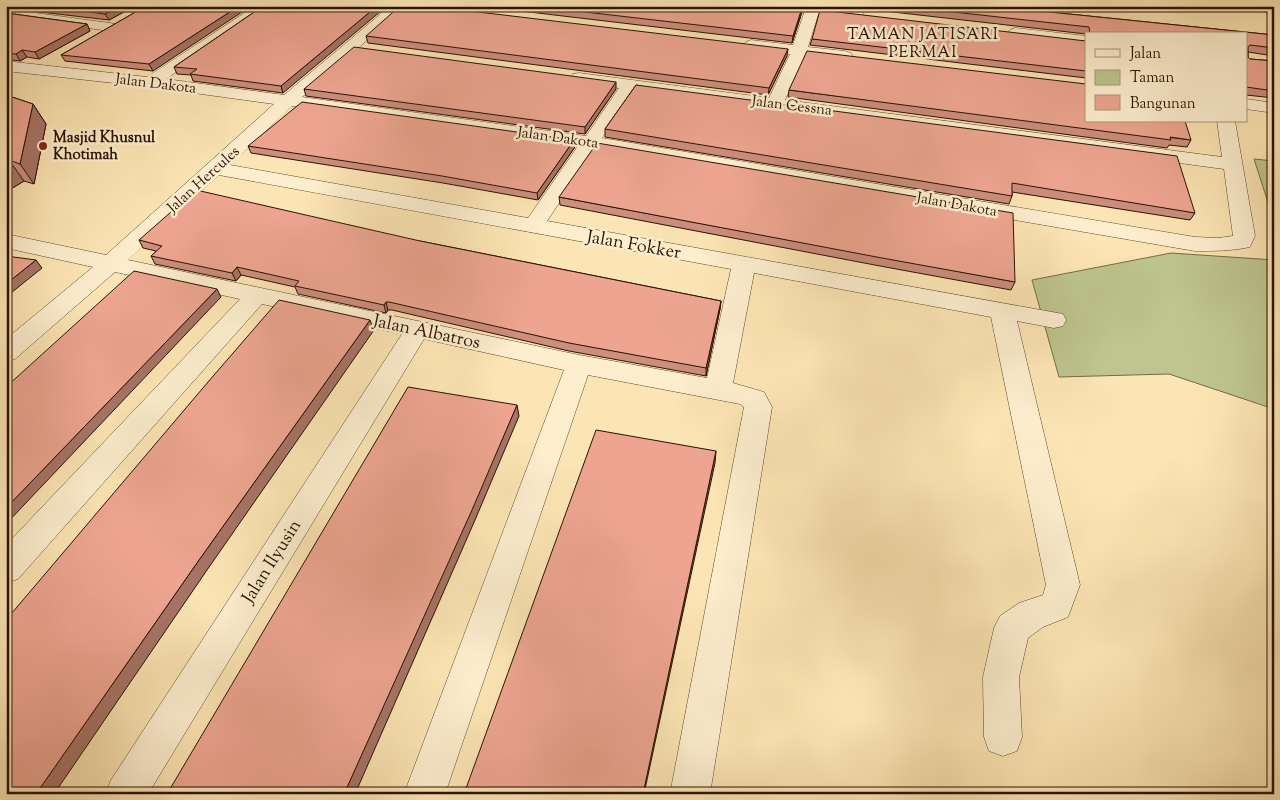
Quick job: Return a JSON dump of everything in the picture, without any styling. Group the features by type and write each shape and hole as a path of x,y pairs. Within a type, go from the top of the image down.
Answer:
{"street":[{"path":"150,82 265,6"},
{"name":"Jalan Hercules","path":"6,353 110,263 289,100 400,6"},
{"path":"777,6 813,8 871,17"},
{"path":"1248,6 1274,9"},
{"path":"776,103 798,51 813,8"},
{"path":"6,12 110,27"},
{"path":"86,42 126,19"},
{"path":"998,31 1085,41"},
{"path":"739,44 858,58"},
{"path":"352,48 372,50"},
{"path":"14,82 61,56"},
{"name":"Jalan Dakota","path":"6,66 289,100 592,142 1195,244 1218,245 1242,242 1244,236 1240,202 1232,164"},
{"name":"Jalan Cessna","path":"560,75 1232,164"},
{"path":"533,226 630,84"},
{"path":"1248,104 1274,108"},
{"path":"1226,122 1232,164"},
{"name":"Jalan Fokker","path":"215,168 1054,320"},
{"name":"Jalan Albatros","path":"6,241 579,364 732,393"},
{"path":"690,794 758,407 754,399 732,393 744,264"},
{"path":"6,568 257,295"},
{"path":"1002,311 1063,585 1056,606 1031,616 1012,628 1001,677 1004,737"},
{"name":"Jalan Ilyusin","path":"125,794 418,329"},
{"path":"424,794 579,364"}],"green space":[{"path":"1254,159 1274,161 1274,221"},
{"path":"1171,253 1274,260 1274,409 1169,374 1059,377 1032,280"}],"building":[{"path":"44,6 119,6 105,14"},
{"path":"146,6 239,6 149,64 61,55"},
{"path":"263,6 377,6 281,86 190,74 197,69 174,67"},
{"path":"400,6 428,6 788,49 769,88 366,36"},
{"path":"533,6 786,6 802,8 793,36"},
{"path":"899,6 991,6 1245,32 1090,32 1089,27"},
{"path":"820,10 1085,41 1085,71 812,39"},
{"path":"6,13 87,24 35,52 22,50 16,54 6,53"},
{"path":"1248,32 1274,35 1274,48 1250,45 1248,47"},
{"path":"354,47 616,82 585,127 304,89"},
{"path":"807,51 1085,84 1085,122 1185,122 1191,140 1170,137 1171,140 789,90"},
{"path":"1248,57 1250,59 1274,61 1274,91 1248,87"},
{"path":"636,85 1177,156 1195,213 1012,183 1012,196 605,129"},
{"path":"6,95 33,104 20,164 9,160 6,162"},
{"path":"302,102 574,140 537,193 442,176 248,146"},
{"path":"597,143 1013,213 1015,282 559,197"},
{"path":"196,190 420,241 721,301 706,368 569,343 389,302 386,302 384,305 295,286 299,281 237,267 232,273 151,256 162,246 139,240"},
{"path":"6,256 36,260 6,284"},
{"path":"134,271 217,289 6,508 6,387"},
{"path":"279,300 370,320 199,560 36,794 6,794 6,620"},
{"path":"408,387 517,405 472,510 344,794 167,794"},
{"path":"596,430 716,451 643,794 464,794"}],"place":[{"name":"Masjid Khusnul Khotimah","path":"43,146"}],"district":[{"name":"TAMAN JATISARI PERMAI","path":"923,42"}]}
